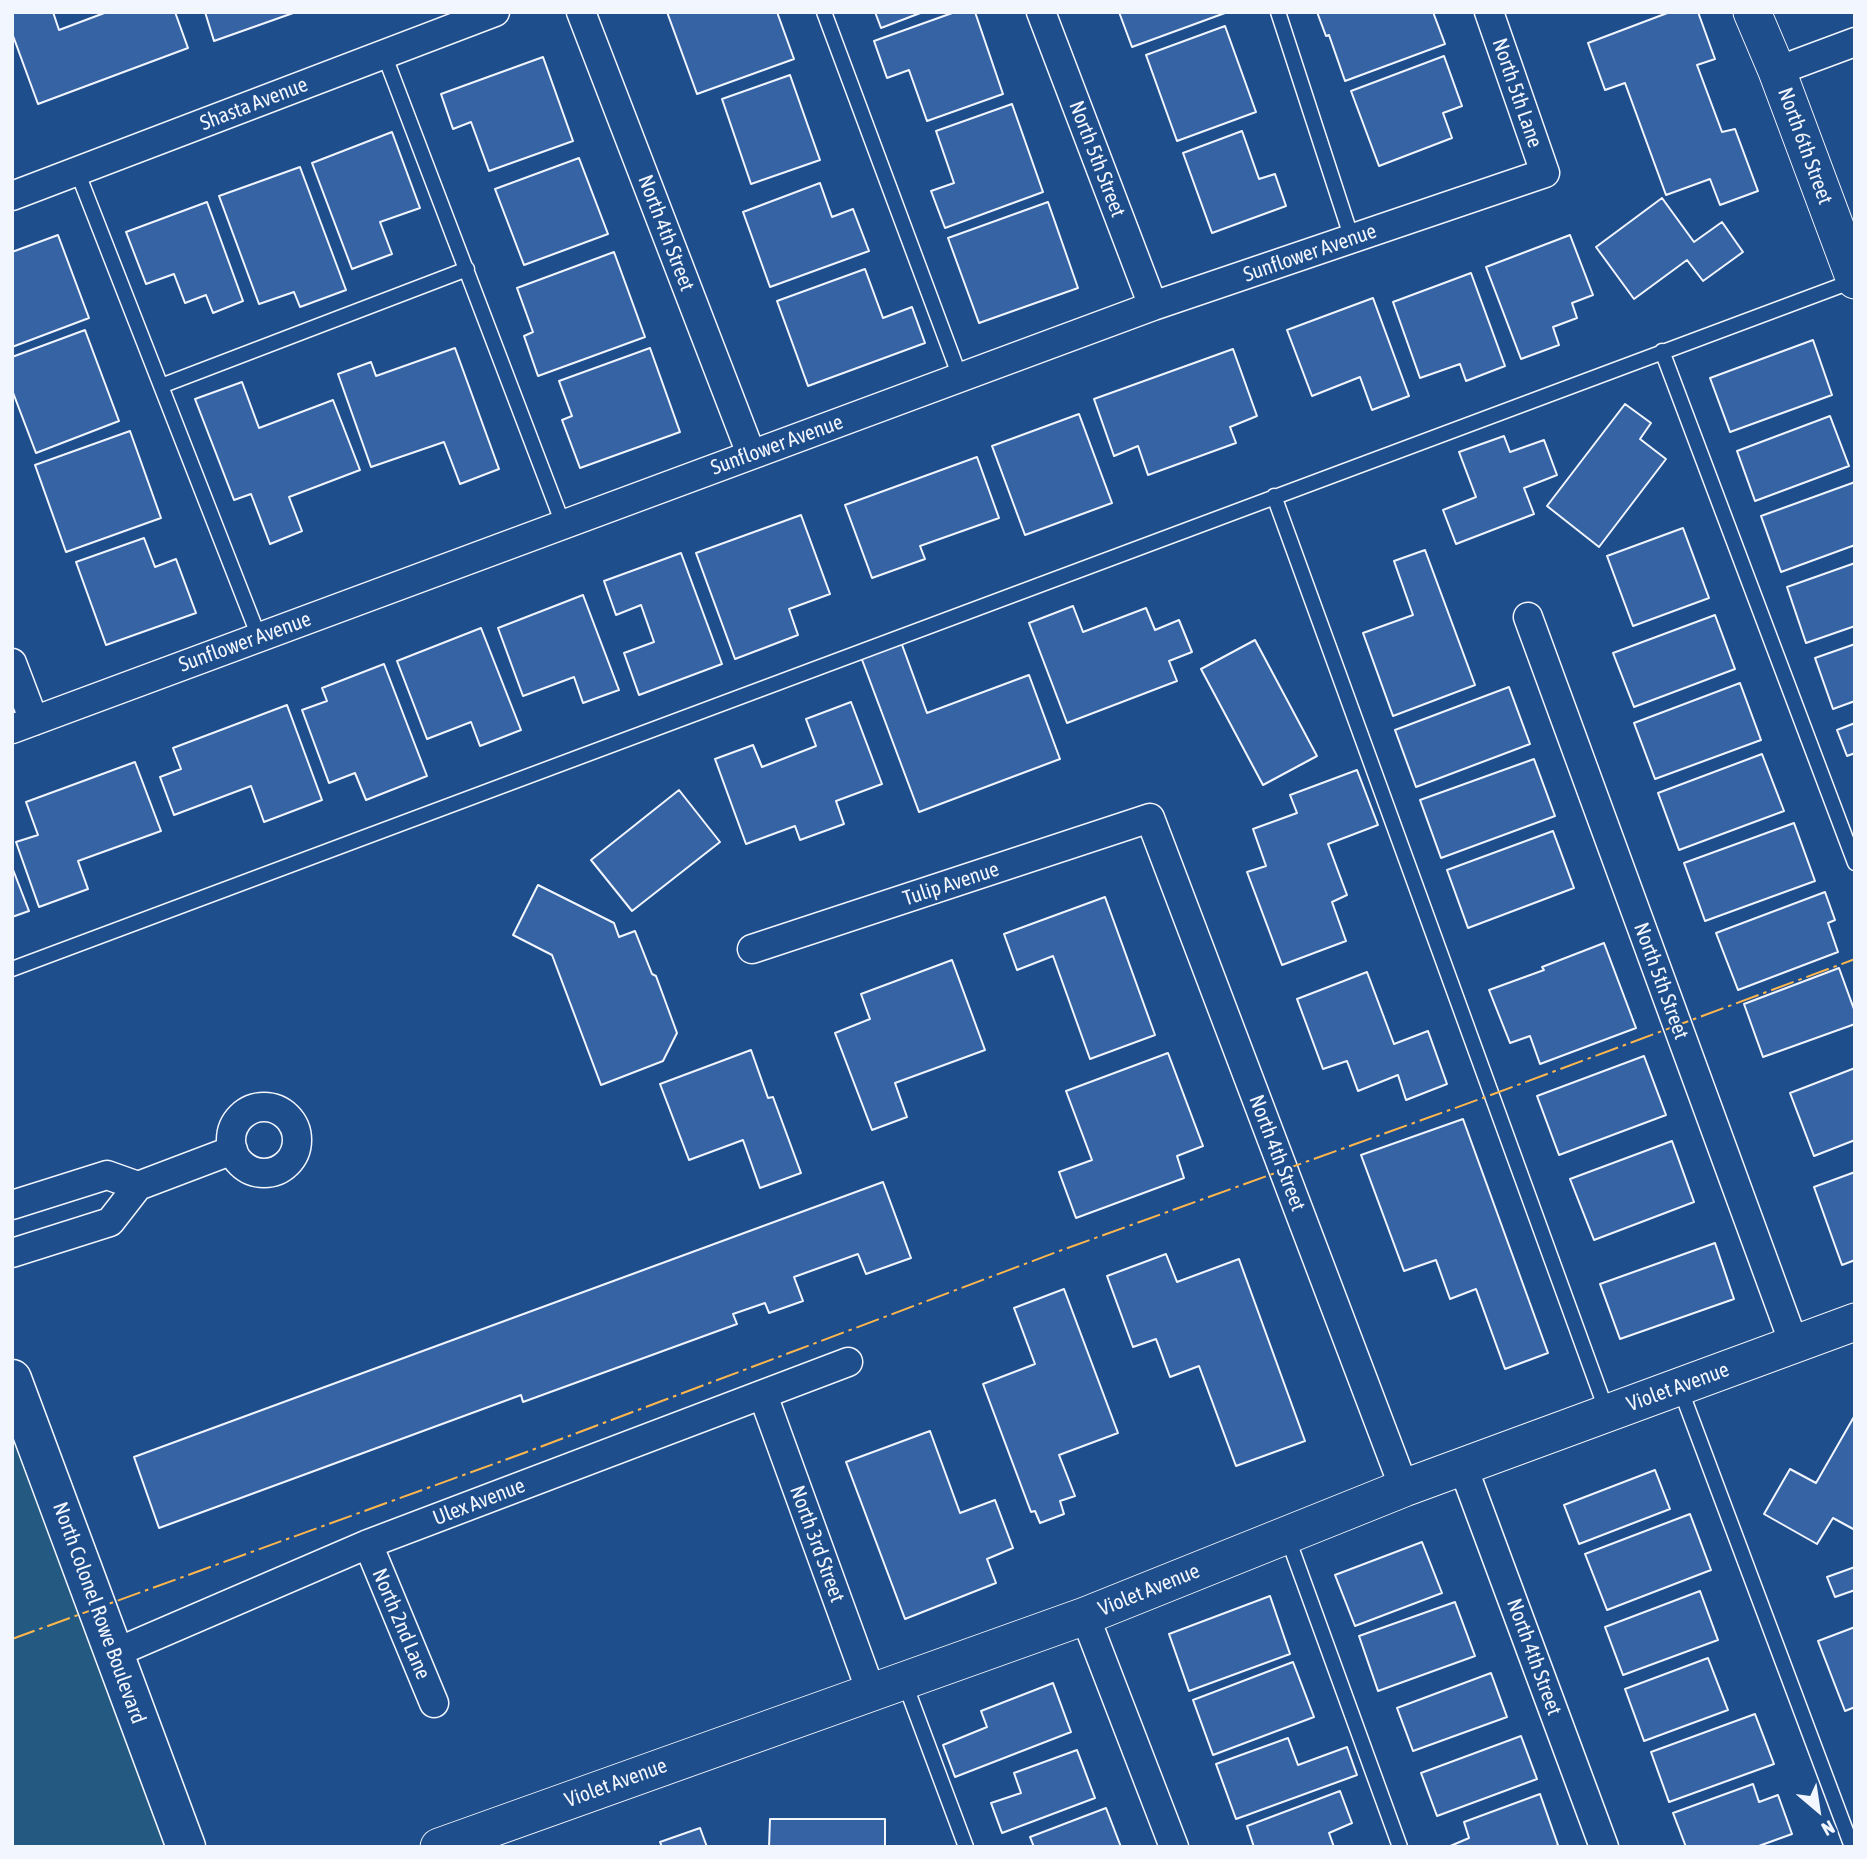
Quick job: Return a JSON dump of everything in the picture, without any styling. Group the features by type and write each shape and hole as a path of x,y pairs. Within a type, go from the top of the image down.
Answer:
{"main road":[{"name":"North Colonel Rowe Boulevard","path":"12,1379 186,1847"}],"street":[{"name":"Shasta Avenue","path":"12,196 495,12"},
{"name":"North 4th Street","path":"581,12 751,454"},
{"name":"North 5th Street","path":"1041,12 1153,306"},
{"name":"North 5th Lane","path":"1489,12 1545,173"},
{"name":"North 6th Street","path":"1752,12 1777,71 1855,280"},
{"path":"1777,71 1855,43"},
{"name":"Sunflower Avenue","path":"23,725 1153,306 1545,173"},
{"name":"North 5th Street","path":"1528,617 1794,1344"},
{"path":"12,663 23,725"},
{"name":"North 4th Street","path":"1150,818 1404,1488"},
{"name":"Tulip Avenue","path":"752,949 1150,818"},
{"path":"12,1253 110,1222 138,1186 233,1150"},
{"path":"12,1205 107,1175 138,1186"},
{"name":"Violet Avenue","path":"439,1847 1085,1616 1404,1488 1855,1322"},
{"name":"Ulex Avenue","path":"115,1653 368,1544 848,1362"},
{"name":"North 3rd Street","path":"763,1395 888,1686"},
{"name":"North 4th Street","path":"1463,1467 1604,1847"},
{"name":"North 2nd Lane","path":"368,1544 434,1703"},
{"path":"1085,1616 1174,1847"}],"lane":[{"path":"824,12 960,377"},
{"path":"1278,12 1352,239"},
{"path":"384,54 563,524"},
{"path":"77,171 259,637"},
{"path":"161,386 467,270"},
{"path":"12,969 1855,280"},
{"path":"1662,351 1855,863"},
{"path":"1274,496 1608,1413"},
{"path":"1679,1387 1852,1847"},
{"path":"1286,1534 1400,1847"},
{"path":"888,1686 966,1847"}],"shaded area":[{"path":"12,1397 177,1847 12,1847"}],"building":[{"path":"12,12 53,12 59,30 107,12 175,12 188,48 38,104 12,33"},
{"path":"205,12 296,12 214,41"},
{"path":"667,12 777,12 794,59 697,94"},
{"path":"875,12 923,12 881,28"},
{"path":"955,12 975,12 1003,94 927,121 909,70 887,78 874,41"},
{"path":"1119,12 1225,12 1225,13 1132,47"},
{"path":"1317,12 1433,12 1445,44 1345,81 1329,35 1326,36"},
{"path":"1670,12 1698,12 1715,59 1697,65 1722,132 1735,129 1758,191 1720,205 1710,179 1666,195 1625,83 1605,90 1588,43"},
{"path":"1225,26 1256,112 1177,141 1146,55"},
{"path":"1444,56 1462,106 1443,113 1452,138 1379,166 1351,91"},
{"path":"543,57 573,141 489,171 471,122 453,129 441,94"},
{"path":"790,75 820,160 751,184 722,99"},
{"path":"1012,104 1043,192 945,228 931,191 954,183 936,131"},
{"path":"1242,131 1259,179 1275,174 1286,206 1212,233 1183,153"},
{"path":"392,132 420,208 380,222 392,254 352,269 312,163"},
{"path":"579,158 608,234 524,265 495,189"},
{"path":"300,167 346,290 300,307 294,292 259,304 219,196"},
{"path":"820,183 832,217 853,209 869,251 770,287 743,212"},
{"path":"1662,198 1694,242 1722,222 1743,252 1703,281 1687,260 1634,299 1596,247"},
{"path":"207,202 243,301 213,313 206,295 185,303 174,274 146,284 126,232"},
{"path":"1048,202 1078,288 979,323 948,238"},
{"path":"58,235 89,318 12,347 12,252"},
{"path":"1570,235 1593,295 1572,303 1577,318 1553,327 1559,345 1521,359 1486,267"},
{"path":"614,252 645,337 538,376 524,336 533,332 517,288"},
{"path":"865,269 883,318 912,307 925,343 808,386 777,301"},
{"path":"1471,273 1505,366 1466,381 1460,364 1420,378 1393,302"},
{"path":"1373,298 1409,396 1372,410 1360,377 1312,396 1287,330"},
{"path":"85,330 119,421 36,453 12,390 12,357"},
{"path":"1813,340 1832,395 1730,432 1710,378"},
{"path":"455,348 499,469 460,484 444,442 371,467 338,374 371,362 376,376"},
{"path":"650,348 680,432 580,468 562,420 572,416 559,381"},
{"path":"1233,349 1257,416 1230,427 1236,443 1148,475 1138,446 1114,456 1094,399"},
{"path":"242,382 259,428 333,400 360,470 289,497 302,531 270,544 251,494 234,500 195,399"},
{"path":"1625,404 1651,423 1640,439 1666,459 1599,547 1547,506"},
{"path":"1079,414 1112,503 1025,535 992,446"},
{"path":"1830,416 1849,466 1755,501 1737,451"},
{"path":"130,431 161,518 66,552 35,465"},
{"path":"1504,436 1510,452 1544,440 1557,475 1524,488 1534,514 1456,544 1443,510 1476,497 1459,452"},
{"path":"977,457 999,518 920,546 925,559 872,578 845,505"},
{"path":"1855,482 1855,545 1781,572 1761,516"},
{"path":"801,515 830,594 789,609 798,635 735,659 696,553"},
{"path":"1683,528 1709,598 1633,626 1607,556"},
{"path":"144,538 155,567 176,559 196,613 106,645 76,562"},
{"path":"1425,550 1475,685 1393,716 1363,633 1413,615 1394,561"},
{"path":"681,553 722,664 639,695 624,653 654,642 641,605 616,615 604,581"},
{"path":"1855,563 1855,626 1806,643 1787,587"},
{"path":"583,595 619,690 583,703 574,677 523,696 498,628"},
{"path":"1073,606 1083,632 1146,608 1155,630 1179,620 1192,652 1169,661 1177,681 1067,723 1029,623"},
{"path":"1715,615 1735,669 1634,707 1613,653"},
{"path":"481,628 521,730 480,746 471,722 427,739 397,661"},
{"path":"1255,640 1317,756 1263,785 1201,669"},
{"path":"901,642 927,713 1029,675 1060,759 919,812 861,657"},
{"path":"1855,644 1855,701 1833,709 1815,658"},
{"path":"384,664 427,776 366,800 355,773 329,783 302,710 327,701 322,688"},
{"path":"1740,683 1761,740 1655,779 1634,723"},
{"path":"1509,687 1530,744 1416,787 1395,730"},
{"path":"851,702 882,784 836,801 844,824 800,840 795,826 746,844 715,759 753,745 762,767 816,746 806,719"},
{"path":"287,705 322,800 264,822 251,786 174,815 160,777 181,769 173,748"},
{"path":"1855,723 1855,753 1847,756 1837,730"},
{"path":"1762,754 1784,811 1679,850 1658,793"},
{"path":"1534,759 1555,816 1441,858 1420,800"},
{"path":"135,762 161,831 78,861 88,889 39,907 16,842 38,835 26,802"},
{"path":"1357,770 1378,825 1328,844 1347,895 1332,902 1346,941 1282,965 1247,872 1266,866 1253,829 1297,813 1290,795"},
{"path":"679,790 720,842 632,911 591,860"},
{"path":"1794,823 1815,881 1705,921 1684,863"},
{"path":"1553,831 1574,888 1468,928 1447,870"},
{"path":"12,867 29,911 12,917"},
{"path":"538,885 614,923 619,937 635,931 652,974 656,976 677,1033 663,1061 601,1085 552,955 513,935"},
{"path":"1825,892 1835,920 1828,923 1838,952 1738,990 1716,933"},
{"path":"1105,897 1155,1035 1090,1059 1053,956 1017,970 1004,934"},
{"path":"1604,943 1636,1028 1540,1064 1530,1036 1510,1043 1489,990 1544,970 1542,967"},
{"path":"952,960 985,1050 895,1083 907,1117 872,1130 835,1033 870,1019 861,994"},
{"path":"1839,968 1855,1012 1855,1024 1763,1057 1744,1004"},
{"path":"1367,972 1394,1044 1428,1031 1447,1084 1406,1100 1398,1075 1358,1091 1347,1061 1323,1069 1297,999"},
{"path":"751,1050 768,1098 773,1097 801,1173 760,1188 743,1140 689,1160 660,1084"},
{"path":"1168,1053 1203,1146 1177,1156 1184,1178 1076,1218 1059,1172 1092,1160 1066,1091"},
{"path":"1644,1056 1666,1115 1559,1155 1537,1096"},
{"path":"1855,1068 1855,1140 1814,1156 1790,1093"},
{"path":"1463,1119 1548,1353 1505,1369 1476,1289 1450,1299 1436,1260 1404,1271 1361,1155"},
{"path":"1672,1141 1694,1202 1594,1240 1570,1179"},
{"path":"1855,1172 1855,1260 1842,1265 1814,1187"},
{"path":"883,1182 911,1258 866,1274 858,1254 794,1277 803,1301 769,1313 765,1303 733,1314 737,1324 523,1402 521,1395 159,1528 134,1457"},
{"path":"1715,1243 1734,1299 1620,1339 1600,1284"},
{"path":"1166,1254 1177,1282 1239,1259 1305,1441 1236,1466 1199,1366 1170,1377 1156,1339 1133,1347 1107,1276"},
{"path":"1064,1289 1118,1433 1059,1455 1075,1496 1060,1501 1064,1514 1040,1523 1035,1511 1031,1512 983,1384 1035,1364 1014,1308"},
{"path":"1855,1415 1855,1530 1833,1518 1817,1544 1764,1514 1790,1469 1816,1483"},
{"path":"930,1431 960,1513 995,1500 1013,1548 987,1559 996,1583 905,1619 846,1462"},
{"path":"1655,1470 1670,1509 1579,1544 1564,1505"},
{"path":"1690,1514 1711,1570 1607,1610 1585,1554"},
{"path":"1422,1542 1442,1593 1355,1626 1335,1575"},
{"path":"1855,1567 1855,1590 1835,1597 1827,1577"},
{"path":"1700,1591 1718,1640 1623,1675 1605,1627"},
{"path":"1270,1596 1290,1654 1189,1691 1169,1634"},
{"path":"1455,1602 1475,1656 1378,1691 1359,1636"},
{"path":"1855,1627 1855,1707 1845,1711 1818,1641"},
{"path":"1708,1658 1728,1710 1644,1741 1625,1689"},
{"path":"1293,1662 1314,1717 1213,1755 1193,1700"},
{"path":"1491,1673 1507,1717 1413,1751 1397,1708"},
{"path":"1053,1683 1071,1732 955,1777 943,1745 987,1727 981,1711"},
{"path":"1755,1714 1774,1764 1669,1802 1651,1752"},
{"path":"1521,1736 1537,1779 1437,1816 1421,1773"},
{"path":"1288,1738 1298,1765 1347,1747 1357,1775 1236,1819 1216,1764"},
{"path":"1077,1750 1095,1798 1002,1833 991,1803 1021,1793 1014,1773"},
{"path":"1753,1784 1759,1802 1778,1795 1792,1834 1756,1847 1686,1847 1673,1813"},
{"path":"1340,1791 1352,1823 1329,1833 1334,1847 1254,1847 1247,1826"},
{"path":"1540,1794 1558,1845 1448,1847 1469,1838 1464,1822"},
{"path":"1106,1808 1121,1847 1034,1847 1030,1837"},
{"path":"770,1819 885,1819 885,1847 769,1847"},
{"path":"700,1828 707,1847 662,1847 660,1842"}],"power":[{"path":"12,1639 524,1453 1062,1250 1480,1099 1855,959"}]}
